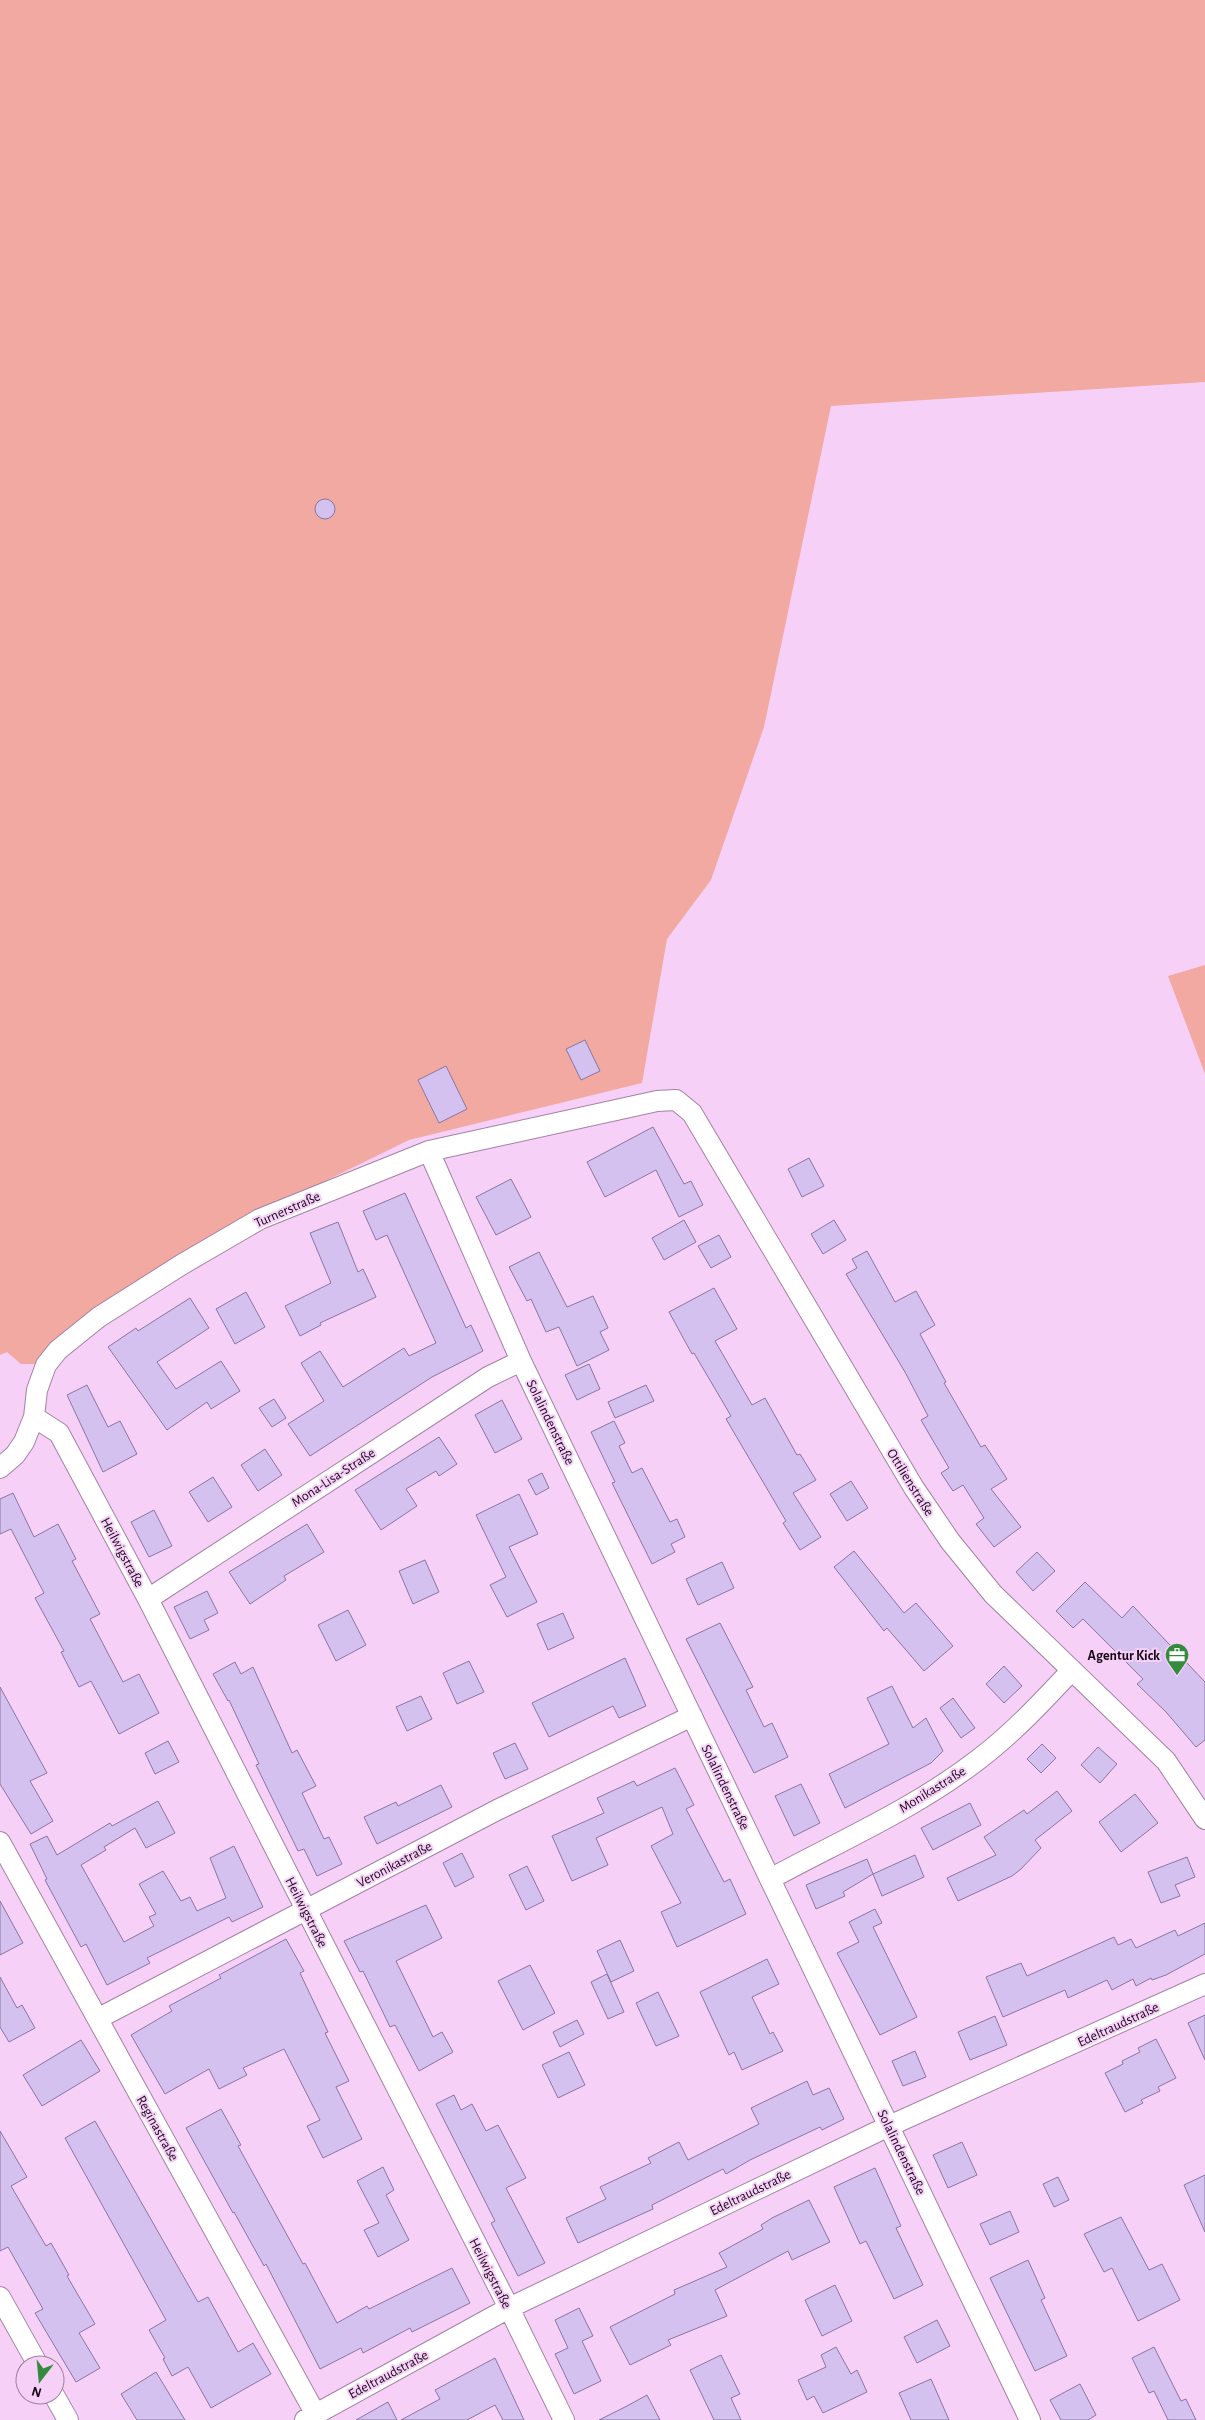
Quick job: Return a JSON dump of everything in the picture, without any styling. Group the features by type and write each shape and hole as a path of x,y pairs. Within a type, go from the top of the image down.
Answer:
{"street":[{"name":"Turnerstraße","path":"0,1468 15,1455 24,1442 34,1417 38,1390 46,1365 58,1350 100,1317 182,1265 260,1220 429,1150 657,1101 676,1100"},
{"name":"Ottilienstraße","path":"676,1100 692,1112 914,1488 950,1542 993,1594 1166,1761 1205,1818"},
{"name":"Solalindenstraße","path":"429,1150 521,1361 1030,2420"},
{"name":"Mona-Lisa-Straße","path":"148,1599 488,1377 521,1361"},
{"name":"Heilwigstraße","path":"34,1417 59,1433 148,1599 509,2308 564,2420"},
{"name":"Monikastraße","path":"770,1879 921,1798 978,1760 1022,1723 1072,1670"},
{"name":"Veronikastraße","path":"99,2018 497,1810 692,1716"},
{"name":"Reginastraße","path":"0,1842 99,2018 310,2417"},
{"name":"Edeltraudstraße","path":"310,2417 509,2308 889,2126 1205,1984"},
{"path":"0,2297 32,2355"},
{"path":"60,2405 68,2420"}],"shaded area":[{"path":"0,0 1205,0 1205,382 831,406 764,727 711,880 667,939 642,1083 409,1140 201,1242 40,1364 21,1364 7,1352 0,1355"},
{"path":"1205,965 1205,1074 1168,976"}],"building":[{"path":"325,499 332,502 335,509 332,516 325,519 318,516 315,509 318,502"},
{"path":"585,1040 600,1071 581,1080 566,1049"},
{"path":"446,1066 467,1109 439,1123 418,1080"},
{"path":"653,1127 684,1184 691,1181 703,1205 679,1217 656,1170 605,1197 587,1162"},
{"path":"809,1158 824,1186 802,1197 788,1169"},
{"path":"511,1179 531,1217 496,1235 476,1197"},
{"path":"405,1193 466,1328 471,1325 483,1351 432,1377 310,1456 288,1424 324,1401 301,1363 320,1351 343,1387 404,1348 409,1356 436,1343 387,1235 376,1240 363,1211"},
{"path":"684,1220 696,1242 664,1260 652,1238"},
{"path":"834,1220 846,1240 823,1254 811,1234"},
{"path":"338,1222 358,1272 363,1269 376,1297 320,1323 321,1325 300,1336 285,1306 331,1283 310,1233"},
{"path":"719,1235 731,1257 711,1268 698,1246"},
{"path":"867,1251 895,1302 916,1291 935,1325 920,1334 946,1382 944,1383 981,1447 985,1445 1007,1479 991,1489 1021,1527 994,1547 976,1524 984,1518 963,1485 953,1491 941,1473 949,1468 921,1420 928,1416 905,1372 846,1274 857,1268 852,1259"},
{"path":"539,1252 567,1307 593,1296 608,1328 600,1332 609,1350 577,1366 559,1327 546,1332 531,1299 527,1301 509,1267"},
{"path":"714,1288 737,1329 715,1341 752,1405 765,1398 797,1455 800,1454 816,1480 793,1493 821,1537 800,1550 783,1523 786,1521 726,1419 731,1416 694,1353 692,1354 669,1312"},
{"path":"246,1292 265,1327 235,1344 216,1309"},
{"path":"190,1298 209,1328 157,1362 176,1389 221,1361 240,1391 211,1409 207,1402 167,1430 108,1347 136,1328 138,1331"},
{"path":"589,1364 600,1389 577,1400 565,1375"},
{"path":"87,1385 108,1427 120,1421 137,1454 103,1472 67,1395"},
{"path":"646,1385 654,1401 615,1418 608,1402"},
{"path":"274,1399 286,1418 272,1427 259,1408"},
{"path":"502,1400 522,1439 495,1453 475,1415"},
{"path":"614,1421 625,1443 619,1446 632,1473 642,1468 670,1522 677,1519 685,1537 671,1544 675,1552 652,1564 612,1483 615,1482 591,1432"},
{"path":"439,1437 457,1464 439,1476 436,1471 406,1489 417,1506 381,1530 355,1490"},
{"path":"265,1449 282,1475 258,1491 241,1465"},
{"path":"542,1473 549,1488 536,1495 528,1480"},
{"path":"213,1477 232,1507 208,1522 189,1492"},
{"path":"851,1481 868,1508 847,1521 830,1494"},
{"path":"13,1493 34,1537 58,1524 76,1559 72,1561 100,1614 90,1619 123,1682 139,1674 159,1713 119,1734 91,1681 79,1687 61,1652 64,1651 35,1598 44,1593 11,1529 0,1534 0,1499"},
{"path":"519,1494 538,1534 509,1547 537,1602 507,1617 490,1585 506,1577 476,1515"},
{"path":"154,1510 172,1546 149,1557 131,1522"},
{"path":"307,1524 324,1552 284,1576 286,1580 250,1604 229,1572"},
{"path":"854,1551 904,1613 916,1603 953,1646 924,1671 887,1628 884,1631 834,1567"},
{"path":"1037,1552 1055,1571 1033,1591 1016,1572"},
{"path":"425,1560 439,1592 413,1604 399,1571"},
{"path":"722,1562 734,1588 698,1605 686,1579"},
{"path":"1085,1582 1122,1618 1133,1606 1205,1682 1205,1740 1196,1747 1166,1712 1137,1684 1143,1679 1083,1619 1073,1628 1056,1611"},
{"path":"207,1591 218,1613 204,1620 209,1630 190,1639 174,1607"},
{"path":"348,1610 366,1645 336,1661 318,1625"},
{"path":"563,1613 574,1638 548,1650 537,1624"},
{"path":"720,1623 753,1687 746,1690 764,1727 772,1723 788,1757 754,1773 686,1639"},
{"path":"625,1658 646,1706 619,1718 613,1706 549,1737 532,1703"},
{"path":"469,1661 484,1692 457,1704 443,1673"},
{"path":"235,1662 241,1674 253,1667 292,1753 297,1750 316,1786 302,1793 324,1839 329,1837 342,1864 317,1876 304,1849 298,1851 256,1765 259,1764 229,1700 213,1674"},
{"path":"1004,1666 1022,1686 1004,1703 986,1684"},
{"path":"892,1686 913,1728 926,1718 943,1751 931,1763 845,1808 829,1774 889,1744 867,1698"},
{"path":"0,1687 47,1773 30,1781 53,1821 31,1834 0,1784"},
{"path":"421,1696 432,1719 407,1731 396,1707"},
{"path":"953,1698 975,1728 961,1738 940,1708"},
{"path":"168,1741 179,1762 155,1774 145,1753"},
{"path":"515,1743 528,1769 505,1779 493,1753"},
{"path":"1042,1744 1056,1758 1041,1773 1027,1759"},
{"path":"1098,1747 1117,1764 1100,1783 1081,1765"},
{"path":"675,1768 694,1805 686,1809 724,1882 730,1879 746,1914 677,1947 661,1912 681,1903 651,1846 673,1834 662,1807 596,1838 608,1865 572,1881 552,1836 604,1813 597,1798 634,1781 637,1786"},
{"path":"801,1784 820,1823 794,1836 775,1796"},
{"path":"441,1785 452,1807 377,1844 364,1817 396,1802 398,1806"},
{"path":"1057,1791 1072,1811 1035,1840 1041,1848 1012,1876 958,1901 947,1878 996,1855 984,1837 1024,1810 1027,1814"},
{"path":"1135,1794 1158,1823 1121,1852 1099,1822"},
{"path":"158,1801 175,1833 146,1848 135,1828 104,1847 106,1850 81,1865 124,1942 154,1926 149,1917 156,1914 139,1884 163,1871 181,1901 190,1897 197,1911 226,1898 210,1858 234,1846 263,1907 232,1922 229,1917 147,1958 150,1963 107,1985 86,1944 81,1947 45,1880 47,1879 30,1844 47,1836 57,1855 110,1823 112,1826"},
{"path":"970,1803 981,1825 933,1850 921,1828"},
{"path":"462,1853 474,1877 455,1887 443,1863"},
{"path":"915,1855 924,1877 882,1896 873,1874"},
{"path":"1187,1857 1195,1877 1175,1885 1180,1896 1161,1903 1148,1872"},
{"path":"867,1859 873,1874 843,1892 845,1896 816,1909 806,1885"},
{"path":"527,1866 544,1901 526,1910 509,1875"},
{"path":"0,1901 23,1943 0,1955"},
{"path":"426,1905 442,1938 396,1961 433,2037 442,2032 453,2052 419,2071 395,2025 390,2027 363,1971 360,1972 344,1941"},
{"path":"875,1909 882,1923 873,1927 917,2017 880,2035 837,1953 859,1942 849,1922"},
{"path":"1205,1923 1205,1954 1166,1975 1152,1980 1151,1978 1136,1986 1133,1979 1112,1990 1107,1980 1068,1998 1065,1990 1003,2017 986,1977 1021,1963 1027,1976 1114,1937 1118,1945 1131,1939 1136,1948 1175,1930 1178,1936"},
{"path":"286,1939 304,1971 300,1973 328,2032 325,2033 349,2081 336,2087 362,2139 323,2158 307,2126 320,2120 284,2049 243,2068 247,2075 219,2089 209,2069 165,2094 131,2035 172,2011 169,2006 221,1978 219,1975"},
{"path":"620,1940 634,1971 611,1982 597,1951"},
{"path":"767,1959 779,1984 752,1997 770,2034 773,2032 783,2051 742,2070 734,2052 729,2055 700,1992"},
{"path":"530,1965 555,2013 523,2030 498,1981"},
{"path":"607,1974 624,2012 608,2019 591,1982"},
{"path":"0,1977 17,2008 22,2005 35,2028 9,2042 0,2027"},
{"path":"658,1992 679,2036 656,2046 636,2003"},
{"path":"1205,2015 1205,2060 1188,2023"},
{"path":"995,2016 1007,2045 970,2060 958,2032"},
{"path":"577,2020 584,2034 560,2047 553,2032"},
{"path":"1156,2039 1176,2078 1158,2087 1160,2091 1141,2100 1143,2103 1125,2112 1105,2073 1123,2064 1122,2061 1140,2052 1138,2048"},
{"path":"81,2040 100,2071 42,2106 23,2075"},
{"path":"915,2051 926,2077 903,2086 892,2061"},
{"path":"569,2052 585,2085 558,2098 542,2065"},
{"path":"807,2081 813,2095 829,2088 844,2119 822,2130 820,2127 750,2160 726,2174 723,2169 652,2205 653,2209 578,2243 566,2218 606,2199 600,2187 651,2163 648,2158 679,2142 688,2160 759,2124 751,2108"},
{"path":"454,2095 461,2110 472,2104 486,2131 498,2125 526,2178 506,2188 545,2263 518,2276 491,2223 495,2221 436,2104"},
{"path":"221,2109 241,2145 238,2146 337,2323 367,2306 369,2309 452,2268 470,2303 412,2332 410,2328 363,2353 361,2348 320,2369 266,2264 264,2266 186,2128"},
{"path":"95,2121 198,2302 208,2297 238,2352 253,2343 271,2374 211,2408 188,2367 172,2376 163,2359 165,2358 149,2330 166,2320 65,2138"},
{"path":"0,2131 27,2177 11,2186 46,2246 51,2243 69,2275 67,2276 95,2324 79,2333 100,2368 76,2382 65,2363 65,2355 60,2355 35,2313 43,2309 8,2247 0,2251"},
{"path":"962,2142 977,2175 948,2188 933,2155"},
{"path":"383,2167 394,2190 386,2195 409,2240 378,2257 364,2230 379,2223 357,2181"},
{"path":"875,2168 901,2226 896,2228 923,2285 894,2299 866,2241 860,2244 834,2187"},
{"path":"1205,2175 1205,2232 1184,2185"},
{"path":"1058,2177 1069,2200 1054,2207 1043,2184"},
{"path":"809,2200 830,2242 792,2260 788,2251 715,2290 727,2316 668,2340 671,2345 630,2365 610,2327 675,2294 674,2290 727,2267 719,2253 763,2229 761,2225 772,2218"},
{"path":"1010,2211 1019,2232 990,2245 980,2224"},
{"path":"1121,2217 1149,2270 1162,2264 1180,2300 1138,2321 1112,2268 1104,2272 1084,2234"},
{"path":"1028,2260 1045,2298 1041,2300 1067,2356 1035,2371 990,2278"},
{"path":"835,2285 852,2321 822,2336 805,2300"},
{"path":"579,2308 593,2336 582,2341 601,2381 574,2394 555,2354 568,2348 555,2320"},
{"path":"937,2320 950,2346 917,2363 904,2337"},
{"path":"836,2347 851,2374 857,2370 867,2392 823,2413 814,2396 807,2400 798,2380 826,2367 821,2355"},
{"path":"1154,2347 1181,2401 1186,2399 1196,2420 1168,2420 1154,2391 1149,2393 1132,2358"},
{"path":"721,2355 740,2394 731,2398 741,2420 714,2420 690,2370"},
{"path":"495,2358 524,2420 503,2420 495,2405 467,2420 401,2420 440,2399 435,2390"},
{"path":"156,2372 185,2420 137,2420 121,2394"},
{"path":"931,2379 949,2420 911,2420 899,2393"},
{"path":"1080,2384 1096,2415 1088,2420 1061,2420 1050,2400"},
{"path":"647,2395 660,2420 599,2420 627,2406"},
{"path":"388,2402 397,2420 356,2420"}],"place":[{"name":"Agentur Kick","path":"1177,1676"}]}
